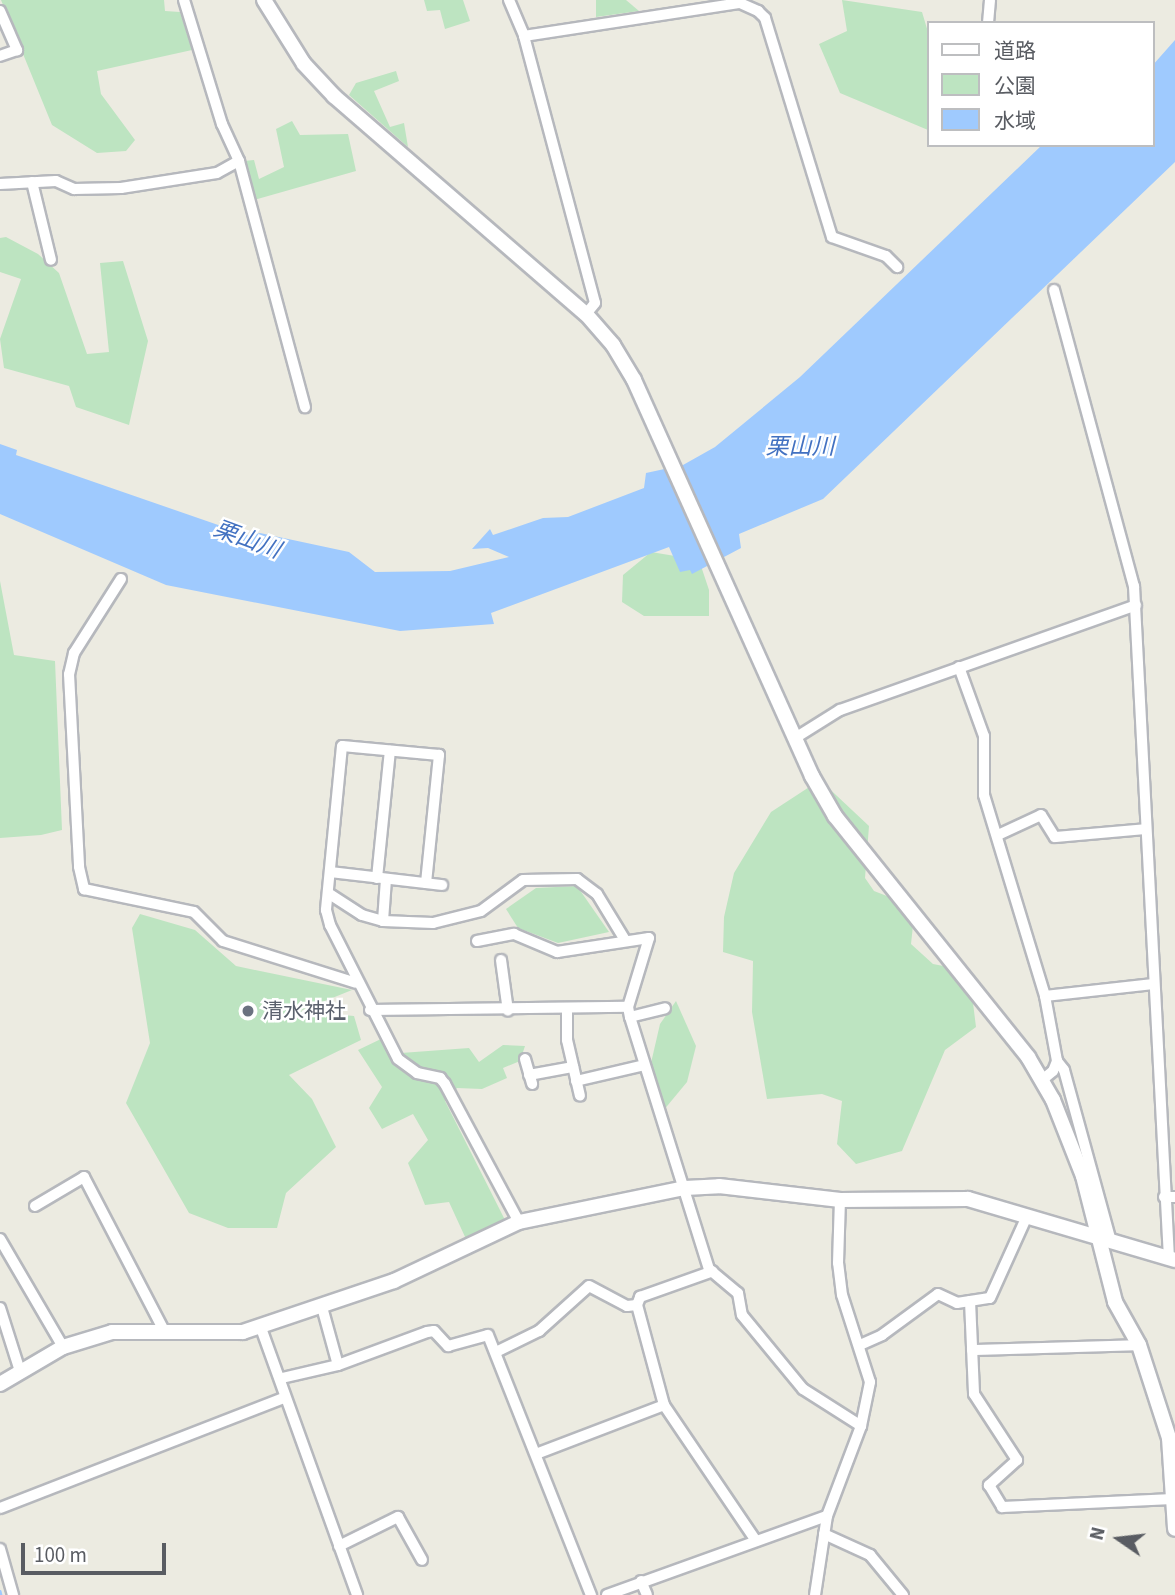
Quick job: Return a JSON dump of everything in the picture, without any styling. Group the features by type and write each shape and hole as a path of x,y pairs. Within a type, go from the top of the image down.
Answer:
{"street":[{"path":"184,0 222,124 239,161 305,407"},
{"path":"264,0 304,64 334,96 586,314 613,345 634,380 794,738 835,816 1042,1080 1070,1139 1105,1240"},
{"path":"509,0 524,36 595,303 586,314"},
{"path":"988,21 990,0"},
{"path":"524,36 717,3 749,5 765,18 832,237 886,256 897,267"},
{"path":"0,11 17,50 0,56"},
{"path":"0,184 55,181 74,189 121,188 217,173 239,161"},
{"path":"33,182 51,260"},
{"path":"0,1384 63,1347 111,1332 163,1329 243,1332 261,1328 394,1281 519,1222 685,1188 719,1186 840,1200 968,1199 1172,1259 1170,1197 1153,984 1136,605 1054,290"},
{"path":"121,579 74,653 69,674 79,867 84,889 194,912 223,941 356,983"},
{"path":"794,738 839,710 1136,605"},
{"path":"959,667 984,736 985,795 1045,996 1058,1061 1064,1070 1105,1240 1115,1302 1139,1345 1169,1438 1175,1529"},
{"path":"426,883 439,755 342,746 328,893 330,925 356,983 398,1059 417,1073 440,1078 445,1084 519,1222"},
{"path":"383,921 381,878 390,751"},
{"path":"998,835 1041,815 1055,837 1146,829"},
{"path":"331,872 442,885"},
{"path":"328,893 362,915 383,921 433,923 481,911 523,880 578,879 597,894 625,940"},
{"path":"477,941 514,934 557,952 649,938 650,946 629,1012 644,1066 712,1271 738,1293 742,1315 803,1389 861,1426"},
{"path":"502,960 508,1011"},
{"path":"1045,996 1153,984"},
{"path":"370,1010 629,1012 665,1008"},
{"path":"567,1011 573,1067 580,1096"},
{"path":"526,1059 531,1079 573,1067"},
{"path":"1042,1080 1054,1071 1058,1061"},
{"path":"576,1081 644,1066"},
{"path":"35,1206 84,1177 163,1329"},
{"path":"815,1595 827,1516 861,1426 870,1382 839,1274 840,1200"},
{"path":"860,1345 882,1335 938,1294 957,1303 990,1298 1027,1216"},
{"path":"0,1239 63,1347"},
{"path":"712,1271 640,1297 637,1305 664,1405 755,1541"},
{"path":"498,1351 539,1331 589,1286 627,1306 637,1305"},
{"path":"970,1301 974,1394 1017,1460 989,1485 1002,1507 1173,1499"},
{"path":"322,1307 338,1365"},
{"path":"0,1308 20,1371"},
{"path":"261,1328 282,1378 284,1398 357,1595"},
{"path":"282,1378 338,1365 434,1331 448,1346 488,1335 498,1351 591,1595"},
{"path":"972,1350 1139,1345"},
{"path":"0,1508 284,1398"},
{"path":"536,1454 664,1405"},
{"path":"607,1595 827,1516"},
{"path":"339,1546 398,1517 422,1560"},
{"path":"824,1534 870,1555 903,1595"},
{"path":"0,1549 13,1595"},
{"path":"642,1581 647,1595"}],"green space":[{"path":"1,0 164,0 165,11 180,12 192,50 97,71 101,94 135,140 126,151 97,153 52,125"},
{"path":"424,0 463,0 470,21 445,29 440,10 427,11"},
{"path":"596,0 626,0 639,11 596,17"},
{"path":"842,0 922,12 926,25 926,129 840,93 819,44 847,31"},
{"path":"396,71 399,81 374,91 390,127 404,123 408,147 349,95 356,83"},
{"path":"292,121 300,135 348,134 356,171 254,200 244,161 254,160 259,179 284,167 276,129"},
{"path":"6,237 38,254 59,273 87,354 109,352 100,263 123,261 148,341 129,425 76,407 69,386 4,368 0,339 21,279 0,272 0,238"},
{"path":"651,552 699,560 709,590 709,616 644,616 622,602 623,575"},
{"path":"0,581 14,655 55,661 62,830 41,835 0,838"},
{"path":"820,780 869,826 865,878 874,891 915,907 911,944 933,964 969,971 976,1027 945,1050 902,1151 856,1164 837,1144 842,1101 822,1094 767,1099 752,1012 753,961 723,952 724,917 734,873 771,812"},
{"path":"577,886 609,932 558,943 518,928 506,909 536,888"},
{"path":"140,914 195,930 236,966 352,990 300,1011 354,1016 361,1040 289,1075 312,1099 336,1147 286,1193 277,1228 228,1228 189,1213 126,1103 150,1043 132,928"},
{"path":"676,1001 696,1046 687,1082 663,1111 651,1063 660,1024"},
{"path":"383,1038 401,1053 469,1048 479,1062 503,1045 525,1046 520,1061 503,1068 507,1078 482,1089 457,1088 445,1101 506,1222 466,1239 449,1202 425,1205 408,1163 428,1140 413,1114 382,1129 369,1108 382,1087 358,1050"}],"water":[{"name":"栗山川","path":"1175,40 1175,162 823,499 739,534 741,548 692,574 690,570 680,572 669,547 491,613 494,624 400,631 166,585 0,514 0,444 17,450 16,455 250,536 260,533 349,552 375,572 450,571 509,557 488,548 472,549 490,529 493,535 543,518 568,517 644,488 646,473 683,465 715,447 800,377 1040,147 1154,147 1154,64"}],"waterway":[{"path":"0,1591 1,1595"}],"place":[{"name":"清水神社","path":"248,1011"}]}
